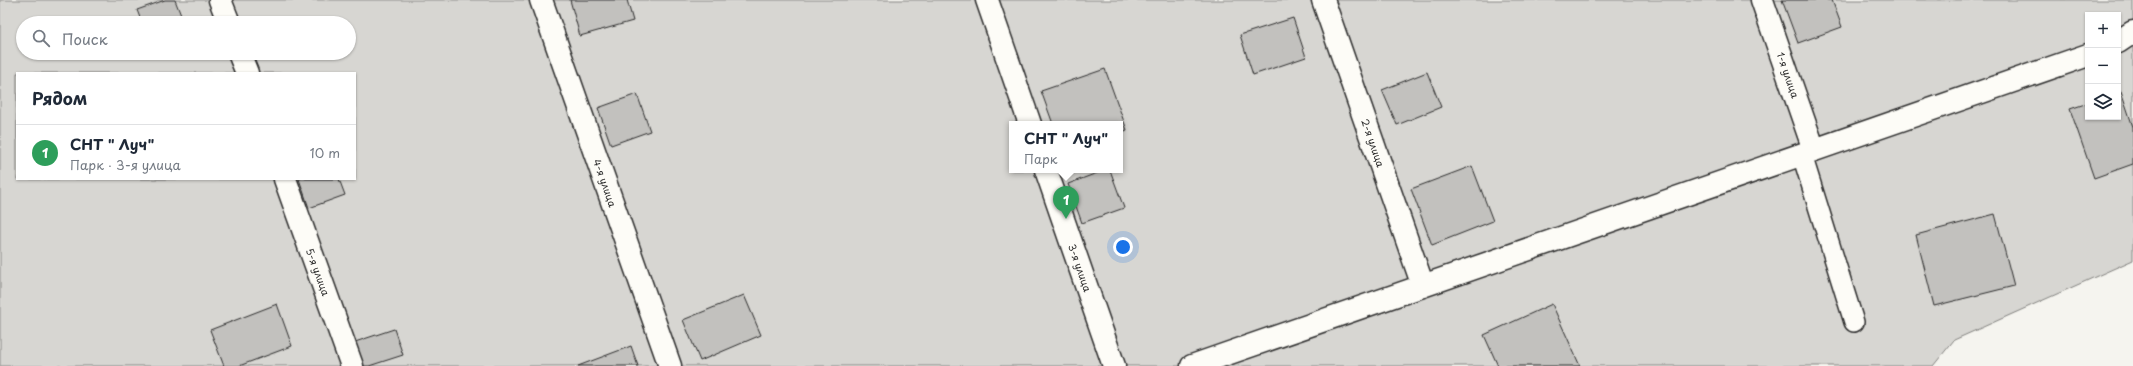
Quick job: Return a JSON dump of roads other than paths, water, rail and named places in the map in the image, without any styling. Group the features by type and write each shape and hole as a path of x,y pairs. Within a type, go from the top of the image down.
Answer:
{"street":[{"path":"220,0 226,16"},
{"name":"4-я улица","path":"541,0 670,366"},
{"path":"986,0 1029,121"},
{"name":"2-я улица","path":"1323,0 1423,286"},
{"name":"1-я улица","path":"1762,0 1808,152"},
{"path":"2121,40 2133,32"},
{"path":"1192,366 2085,56"},
{"path":"241,60 246,72"},
{"name":"3-я улица","path":"1047,173 1114,366"},
{"name":"5-я улица","path":"284,180 352,366"}],"lane":[{"path":"1808,152 1854,322"}],"place":[{"name":"СНТ \" Луч\"","path":"1066,219"}]}
